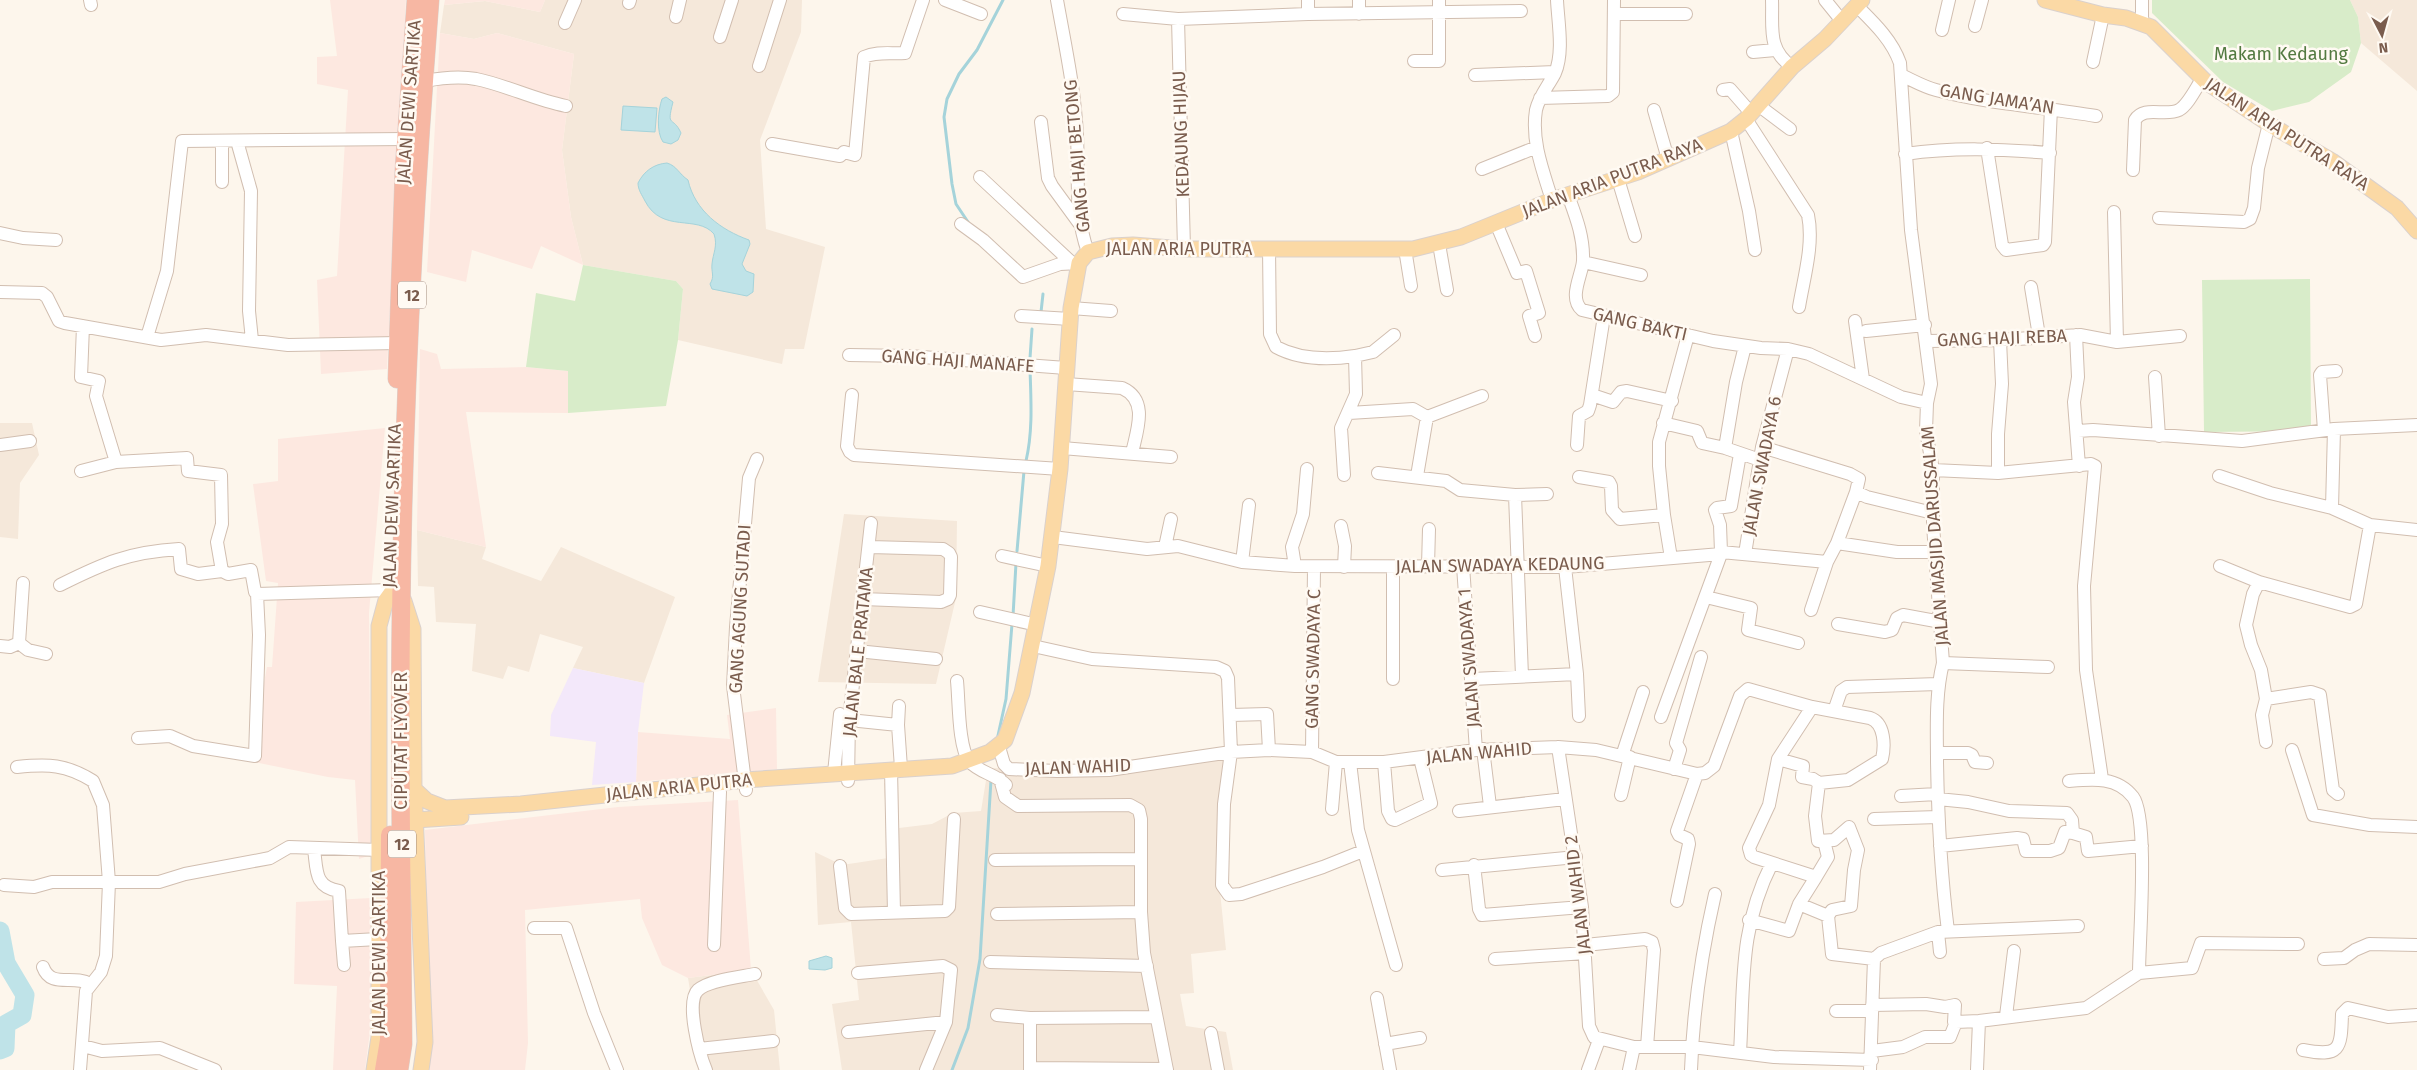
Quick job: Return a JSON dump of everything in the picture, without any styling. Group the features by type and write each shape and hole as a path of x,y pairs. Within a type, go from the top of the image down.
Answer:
{"highway":[{"name":"JALAN DEWI SARTIKA","path":"395,591 411,171 406,139 416,0"},
{"name":"JALAN DEWI SARTIKA","path":"395,591 398,343 411,171 425,81 430,0"},
{"name":"CIPUTAT FLYOVER","path":"395,591 403,1044 399,1070"},
{"name":"CIPUTAT FLYOVER","path":"379,1068 389,1040 396,618"}],"main road":[{"name":"JALAN ARIA PUTRA RAYA","path":"2045,0 2103,15 2142,22 2163,39 2202,79 2269,124 2332,161 2386,199 2407,218 2417,231"},
{"name":"JALAN ARIA PUTRA RAYA","path":"1423,247 1496,223 1552,200 1618,179 1731,131 1752,112 1792,67 1859,3"},
{"name":"JALAN ARIA PUTRA","path":"1079,259 1119,246 1184,249 1423,247"},
{"path":"996,749 1011,727 1033,646 1053,537 1062,448 1070,314 1079,259"},
{"name":"JALAN DEWI SARTIKA","path":"379,1068 379,626 386,600 395,591 412,629 414,789 425,1042 419,1068"},
{"name":"JALAN ARIA PUTRA","path":"415,820 843,775 895,772 928,777 939,775 952,766 996,749"},
{"name":"JALAN ARIA PUTRA","path":"414,789 436,807 522,808 720,792 746,785"}],"street":[{"path":"565,23 574,0"},
{"path":"676,17 680,0"},
{"path":"720,37 732,0"},
{"path":"759,66 780,0"},
{"path":"772,144 840,156 844,152 855,155 864,57 874,52 888,54 905,53 923,0"},
{"path":"933,0 938,0"},
{"path":"945,0 981,14"},
{"name":"GANG HAJI BETONG","path":"1057,0 1068,59 1077,135 1079,259"},
{"path":"1308,0 1308,14"},
{"path":"1359,0 1359,14"},
{"path":"1552,200 1536,148 1535,128 1536,109 1555,72 1559,54 1557,0"},
{"path":"1540,98 1608,96 1613,92 1614,0"},
{"path":"1772,0 1775,50 1783,61 1792,67"},
{"path":"1825,0 1842,21"},
{"path":"1942,30 1949,0"},
{"path":"1975,26 1982,0"},
{"path":"2142,0 2142,22"},
{"name":"JALAN MASJID DARUSSALAM","path":"1859,3 1896,52 1901,75 1911,230 1928,341 1931,384 1927,403 1926,431 1933,470 1934,552 1943,662 1938,684 1937,753 1943,932 1940,952"},
{"path":"1414,61 1439,61 1439,6"},
{"path":"1123,14 1178,19 1359,14 1439,6 1521,11"},
{"path":"1615,14 1686,14"},
{"path":"2093,62 2103,15"},
{"name":"KEDAUNG HIJAU","path":"1178,19 1184,249"},
{"path":"1753,52 1775,50"},
{"path":"1475,75 1555,72"},
{"name":"GANG JAMA’AN","path":"1901,75 1934,89 1972,99 2051,108 2096,116"},
{"path":"425,81 441,78 475,79 549,103 566,106"},
{"path":"2133,170 2134,120 2137,116 2146,112 2179,110 2202,79"},
{"path":"1723,90 1730,90 1752,112 1808,215 1810,225 1809,246 1799,307"},
{"path":"1987,148 2002,246 2006,250 2040,246 2045,242 2051,108"},
{"path":"1654,110 1668,159"},
{"path":"1752,112 1790,129"},
{"path":"1041,122 1048,178 1079,223"},
{"path":"2159,218 2244,222 2250,219 2254,208 2258,168 2269,124"},
{"path":"1731,131 1749,212 1755,250"},
{"path":"147,337 168,271 182,141 406,139"},
{"path":"222,141 222,182"},
{"path":"237,141 251,191 249,311 252,340"},
{"path":"1482,169 1536,148"},
{"path":"1906,154 1936,150 1987,148 2050,153"},
{"path":"980,177 1079,259"},
{"path":"1618,179 1635,236"},
{"name":"GANG BAKTI","path":"1568,195 1581,230 1583,262 1576,291 1577,302 1582,310 1688,335 1745,346 1788,349 1809,354 1902,397 1927,403"},
{"path":"2114,212 2118,342"},
{"path":"1496,223 1517,273 1526,271 1539,313 1529,316 1535,336"},
{"path":"961,224 984,240 1023,277 1038,270 1079,259"},
{"path":"0,233 23,238 56,240"},
{"path":"1411,286 1423,247"},
{"path":"1423,247 1447,290"},
{"path":"1269,248 1270,334 1276,347 1292,356 1307,358 1355,356 1373,352 1394,335"},
{"path":"1583,262 1641,275"},
{"path":"2031,287 2039,336"},
{"path":"0,292 42,293 47,296 59,321 161,340 206,335 288,346 398,343"},
{"path":"1021,316 1111,311"},
{"path":"1577,445 1579,416 1588,410 1592,395 1604,316"},
{"path":"1855,321 1863,379"},
{"path":"1866,331 1925,325"},
{"path":"83,326 81,377 99,381 96,396 116,462"},
{"path":"1672,558 1664,514 1659,466 1659,442 1663,422 1672,402 1688,335"},
{"path":"2076,336 2078,377 2074,402 2078,430 2079,466"},
{"name":"GANG HAJI REBA","path":"1928,341 2076,336 2118,342 2180,336"},
{"path":"1998,473 1998,434 2002,384 2000,340"},
{"path":"1725,448 1736,382 1745,346"},
{"name":"JALAN SWADAYA 6","path":"1745,554 1761,454 1788,349"},
{"name":"GANG HAJI MANAFE","path":"849,355 909,356 1066,368"},
{"path":"1344,475 1341,428 1356,394 1355,356"},
{"path":"2332,508 2329,430 2320,376 2322,372 2336,371"},
{"path":"2155,377 2159,436"},
{"path":"1066,384 1122,388 1130,391 1137,400 1140,412 1132,454"},
{"path":"1592,395 1613,402 1621,392 1627,391 1672,402"},
{"path":"852,396 848,446 850,452 854,455 1060,469"},
{"path":"1427,417 1482,396"},
{"path":"1349,413 1413,409 1427,417"},
{"path":"1417,476 1427,417"},
{"path":"1663,422 1697,431 1702,443 1725,448 1740,454 1761,454 1850,474 1860,481 1861,495 1826,562 1811,610"},
{"path":"2078,430 2242,441 2329,430 2417,425"},
{"path":"0,445 30,441"},
{"path":"1062,448 1172,457"},
{"path":"1661,717 1721,553 1720,525 1716,510 1717,508 1731,506 1740,454"},
{"path":"81,471 116,462 187,458 188,471 221,475 222,524 217,542 222,571"},
{"name":"GANG AGUNG SUTADI","path":"746,785 733,686 736,627 749,478 756,459"},
{"path":"1933,470 1998,473 2092,464 2096,467 2084,586 2086,670 2102,779"},
{"path":"1295,566 1292,546 1302,514 1307,469"},
{"path":"1378,472 1446,481 1460,490 1514,495 1546,494"},
{"path":"2218,476 2279,496 2332,508 2370,525 2417,530"},
{"path":"1579,477 1609,482 1611,486 1612,510 1620,518 1664,514"},
{"path":"1514,495 1522,676"},
{"path":"1861,495 1933,513"},
{"path":"1242,562 1249,506"},
{"path":"1164,547 1170,519"},
{"name":"JALAN BALE PRATAMA","path":"843,775 870,547 871,523"},
{"path":"2220,566 2259,582 2350,607 2356,604 2370,525"},
{"path":"1342,526 1345,546 1344,567"},
{"path":"1428,566 1429,529"},
{"name":"JALAN SWADAYA KEDAUNG","path":"1053,537 1147,549 1178,546 1242,562 1314,567 1565,567 1721,553 1826,562"},
{"path":"1837,542 1897,552 1934,552"},
{"path":"863,599 941,602 948,599 950,595 951,557 943,549 870,547"},
{"path":"60,585 122,557 147,551 179,549 181,569 198,574 222,571 228,574 252,570 255,592 257,594 259,635 255,756 194,746 163,735 138,738"},
{"path":"1002,556 1048,566"},
{"name":"JALAN SWADAYA 1","path":"1463,566 1479,749 1490,806"},
{"name":"GANG SWADAYA C","path":"1312,752 1314,567"},
{"path":"1393,567 1393,679"},
{"path":"1565,567 1577,674 1579,716"},
{"path":"2259,582 2253,594 2246,624 2251,645 2261,670 2266,699 2262,715 2266,742"},
{"path":"19,643 23,583"},
{"path":"257,594 395,591"},
{"path":"1706,597 1751,608 1748,630 1798,643"},
{"path":"980,612 1037,625"},
{"path":"1838,624 1885,632 1892,630 1896,618 1903,614 1941,622"},
{"path":"0,646 10,647 19,643"},
{"path":"19,643 28,650 46,654"},
{"path":"1033,646 1092,659 1221,668 1228,678 1231,715 1231,752 1224,804 1222,884 1228,895 1241,894 1323,867 1363,851"},
{"path":"858,651 936,659"},
{"path":"1674,768 1680,750 1676,743 1701,657"},
{"path":"1943,662 2048,667"},
{"path":"1472,679 1577,674"},
{"path":"957,681 963,744 969,761 984,772 1000,779 1007,787 1014,803 1018,806 1130,805 1136,807 1141,814 1141,912 1155,1017 1167,1070 1030,1069 1030,1018"},
{"path":"1834,711 1841,691 1847,687 1938,684"},
{"path":"1677,900 1689,844 1688,839 1679,835 1677,831 1697,774 1705,773 1714,766 1740,696 1744,691 1748,689 1812,707 1877,720 1882,734 1882,759 1848,780 1819,783 1813,778 1802,777 1803,766 1778,759"},
{"path":"1621,795 1626,756 1643,692"},
{"path":"2266,699 2311,692 2320,695 2333,790 2338,794"},
{"path":"894,913 895,772 899,706"},
{"path":"1812,707 1778,759 1769,805 1749,848 1752,856 1816,877"},
{"path":"840,714 843,775"},
{"path":"1231,715 1267,714 1268,750"},
{"path":"859,721 898,725"},
{"name":"JALAN WAHID","path":"996,749 1009,769 1057,771 1109,770 1231,752 1268,750 1312,752 1336,762 1384,762 1479,749 1558,747 1596,750 1697,774"},
{"name":"JALAN WAHID 2","path":"1558,747 1582,907 1586,949 1589,1026 1594,1038 1599,1040"},
{"path":"2292,750 2313,815 2370,825 2417,827"},
{"path":"1937,753 1968,753 1972,755 1975,762 1987,763"},
{"path":"1384,762 1389,816 1396,820 1431,803 1420,758"},
{"path":"1332,809 1336,762"},
{"path":"1350,762 1353,799 1363,851 1396,965"},
{"path":"17,767 41,764 63,766 93,781 103,805 109,882 106,956 100,972 86,991 80,1070"},
{"path":"2069,781 2102,779 2119,786 2134,798 2142,836 2138,974"},
{"path":"1819,783 1815,816 1818,841 1834,840 1849,827 1858,850 1851,906 1832,910 1828,916 1832,954 1874,959"},
{"path":"714,945 720,792"},
{"path":"1902,796 1938,797 2009,811 2065,812 2072,820 2073,833"},
{"path":"1459,811 1565,799"},
{"path":"1874,819 1938,817"},
{"path":"840,866 846,908 849,913 948,910 954,820"},
{"path":"1940,846 2017,838 2023,839 2026,851 2050,851 2059,848 2065,832 2086,837 2088,851 2093,852 2142,846"},
{"path":"1750,920 1789,931 1800,904 1828,856 1824,840"},
{"path":"4,885 34,887 52,882 158,882 270,858 289,847 380,850"},
{"path":"314,849 321,883 329,889 340,891 344,965"},
{"path":"1442,870 1474,865 1576,857"},
{"path":"995,860 1140,859"},
{"path":"1740,1053 1742,970 1750,920 1759,887 1772,863"},
{"path":"1474,865 1481,914 1582,907"},
{"path":"1691,1070 1692,1047 1707,928 1715,894"},
{"path":"1800,904 1828,916"},
{"path":"997,914 1141,912"},
{"path":"1871,1060 1874,959 1881,953 1899,945 1943,932 2078,926"},
{"path":"534,928 566,928 594,1013 617,1070"},
{"path":"342,941 378,938"},
{"path":"1495,959 1586,949 1645,939 1652,942 1654,950 1647,1047"},
{"path":"1954,1022 1979,1021 2006,1016 2086,1008 2138,974 2192,968 2201,943 2298,944"},
{"path":"2324,959 2344,958 2355,950 2369,944 2417,945"},
{"path":"2006,1016 2014,951"},
{"path":"990,962 1147,966"},
{"path":"858,973 945,966 949,968 952,976 946,1022 926,1070"},
{"path":"43,967 46,974 52,979 81,979 90,984"},
{"path":"706,1070 699,1049 695,1027 695,995 698,990 711,984 755,974"},
{"path":"1376,998 1390,1070"},
{"path":"1588,1070 1599,1040 1634,1047 1692,1047 1740,1053 1774,1064 1871,1060 1925,1037 1950,1037 1954,1022 1955,1005 1945,1007 1926,1004 1836,1011"},
{"path":"2303,1050 2322,1054 2332,1053 2338,1048 2342,1040 2342,1014 2348,1008 2388,1017 2417,1015"},
{"path":"996,1015 1030,1018 1155,1017"},
{"path":"1977,1070 1979,1021"},
{"path":"848,1032 946,1022"},
{"path":"1211,1032 1218,1070"},
{"path":"1385,1044 1420,1038"},
{"path":"699,1049 772,1041"},
{"path":"83,1046 102,1051 160,1048 215,1070"},
{"path":"1629,1070 1634,1047"}],"shaded area":[{"path":"330,0 406,0 387,369 321,374 317,280 337,276 348,90 317,84 317,57 337,56"},
{"path":"445,0 545,0 540,12 485,1 444,5"},
{"path":"545,0 802,0 801,32 760,140 766,229 825,247 804,349 785,349 782,364 678,340 683,289 676,281 583,265 571,217 562,150 574,54 497,33 474,39 440,33 444,5 485,1 540,12"},
{"path":"2350,0 2417,0 2417,91 2361,43 2358,17"},
{"path":"440,33 474,39 497,33 574,54 562,150 571,217 583,265 541,246 532,269 472,250 466,282 427,272"},
{"path":"420,349 437,354 441,369 526,367 568,371 568,413 466,412 486,547 417,530"},
{"path":"0,423 32,423 39,455 20,483 18,539 0,537"},
{"path":"385,428 369,613 371,855 359,859 355,780 328,777 249,761 267,667 272,667 278,583 266,581 253,484 278,481 278,439"},
{"path":"844,514 957,521 956,598 936,684 818,682"},
{"path":"417,530 486,547 482,559 541,581 561,547 675,597 644,683 573,668 583,647 540,634 529,672 508,666 503,679 472,671 476,624 436,622 434,587 418,586"},
{"path":"573,668 644,683 638,732 636,782 592,785 596,742 550,736 551,715"},
{"path":"776,708 777,769 636,782 638,732 730,739 727,715"},
{"path":"1224,759 1218,872 1226,950 1191,954 1194,993 1180,994 1186,1026 1226,1032 1233,1070 842,1070 832,1004 859,1000 851,922 818,925 815,852 842,865 888,858 884,783 898,782 899,828 932,824 953,813 981,811 988,768 1114,771"},
{"path":"738,800 751,970 688,978 662,965 642,918 640,899 525,910 528,1043 525,1070 422,1070 429,1035 425,830 618,807"},
{"path":"371,898 372,1016 365,1070 333,1070 337,986 294,984 296,902"},
{"path":"751,970 774,1010 780,1070 705,1070 688,978"}],"green space":[{"name":"Makam Kedaung","path":"2152,0 2350,0 2358,17 2361,43 2351,72 2309,102 2272,111 2223,82 2152,13"},
{"path":"583,265 676,281 683,289 678,340 666,406 568,413 568,371 526,367 536,293 575,301"},
{"path":"2310,279 2311,431 2204,432 2202,280"}],"water":[{"path":"666,97 673,102 670,119 681,133 678,140 671,144 663,142 659,133 661,104 662,99"},
{"path":"623,106 657,108 655,132 621,130"},
{"path":"667,163 688,180 691,191 697,201 711,218 729,231 749,240 750,244 742,264 746,271 754,274 753,292 747,296 712,289 710,284 715,246 714,234 707,228 698,225 670,221 661,217 652,211 645,201 638,186 640,179 654,167"},
{"path":"826,956 832,958 832,968 825,970 809,969 809,961"}],"waterway":[{"path":"968,222 956,204 944,117 947,99 959,74 977,50 1003,0"},
{"path":"1041,312 1043,294"},
{"path":"1030,358 1032,329"},
{"path":"1026,461 1031,427 1030,369"},
{"path":"1017,551 1024,471"},
{"path":"1013,616 1016,563"},
{"path":"997,740 1006,699 1012,624"},
{"path":"952,1070 968,1028 980,959 991,780"},
{"path":"0,931 6,963 25,995 22,1015 6,1024 5,1048 0,1050"}]}
